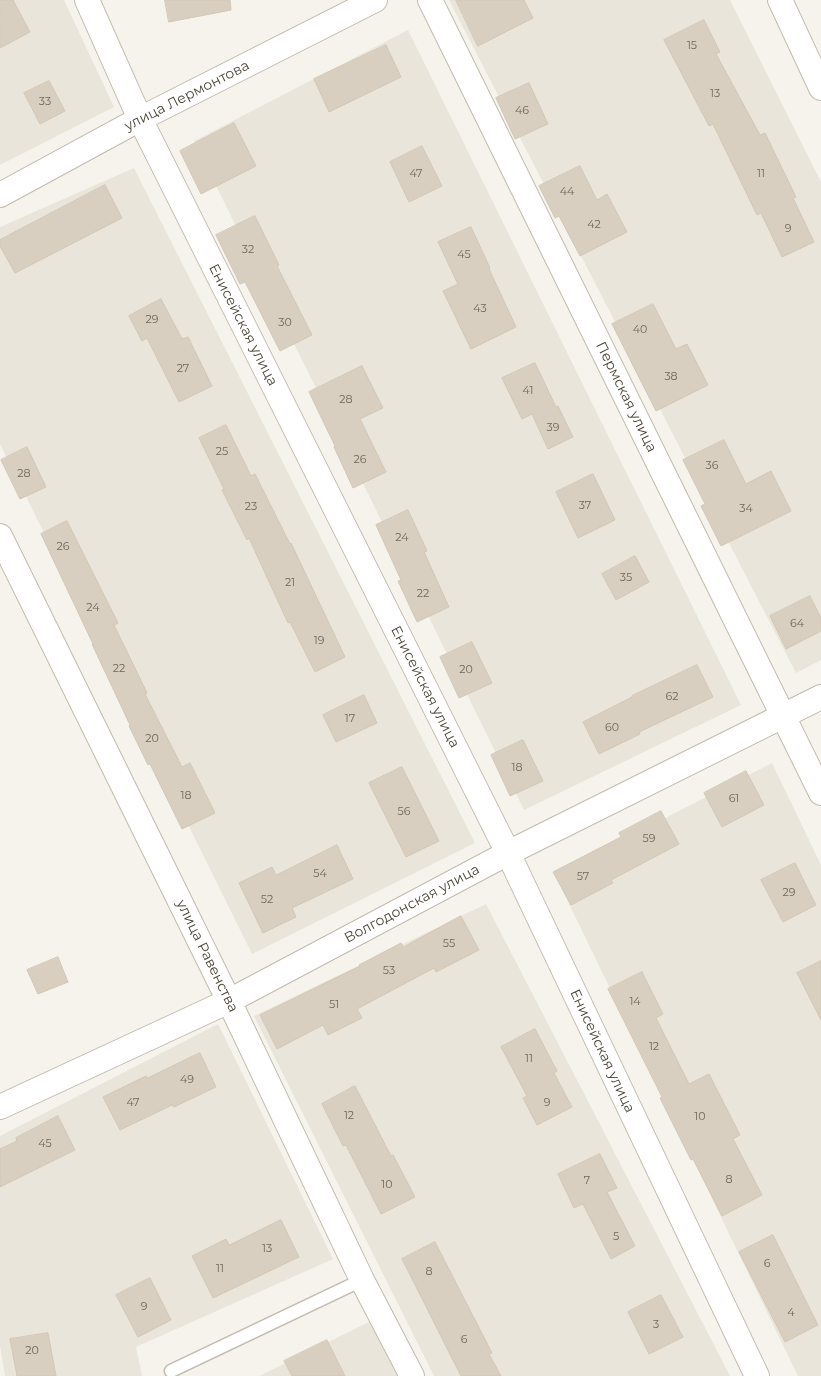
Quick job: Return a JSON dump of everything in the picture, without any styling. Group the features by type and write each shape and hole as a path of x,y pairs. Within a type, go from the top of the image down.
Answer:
{"street":[{"name":"Енисейская улица","path":"87,0 140,119 508,853 757,1376"},
{"name":"улица Лермонтова","path":"0,195 140,119 375,0"},
{"name":"Пермская улица","path":"430,0 821,793"},
{"path":"780,0 821,88"},
{"name":"улица Равенства","path":"0,536 229,1001 362,1280 412,1376"},
{"name":"Волгодонская улица","path":"0,1107 229,1001 508,853 821,697"}],"lane":[{"path":"171,1371 362,1280"}],"shaded area":[{"path":"0,0 64,0 114,107 0,165"},
{"path":"449,0 730,0 821,182 821,660 796,673"},
{"path":"408,30 741,705 524,810 194,141"},
{"path":"134,168 475,843 252,954 0,444 0,227"},
{"path":"772,763 821,865 821,1376 798,1376 555,875"},
{"path":"486,904 730,1376 434,1376 254,1016"},
{"path":"218,1024 333,1259 136,1347 142,1376 5,1376 0,1346 0,1136"},
{"path":"371,1321 401,1376 259,1376"}],"building":[{"path":"0,0 13,0 30,32 0,48"},
{"path":"165,0 230,0 231,10 169,22"},
{"path":"456,0 524,0 533,18 478,46"},
{"path":"704,20 720,52 716,54 760,135 765,133 796,197 793,198 814,242 782,257 761,213 757,215 713,124 709,126 664,40"},
{"path":"386,45 401,77 329,112 314,79"},
{"path":"49,81 65,111 40,124 24,93"},
{"path":"529,83 548,124 515,139 496,98"},
{"path":"234,123 256,166 201,194 180,151"},
{"path":"422,146 442,186 409,202 390,162"},
{"path":"580,166 597,200 607,194 627,232 580,256 559,216 555,218 539,186"},
{"path":"105,185 122,218 15,273 0,246 0,240"},
{"path":"255,216 279,265 277,266 312,335 280,351 245,282 240,284 216,235"},
{"path":"471,227 516,327 471,349 443,291 458,284 438,242"},
{"path":"161,299 182,339 188,337 212,386 179,402 147,338 142,341 129,316"},
{"path":"653,304 676,349 687,344 708,385 656,411 612,324"},
{"path":"535,363 573,437 548,449 532,414 522,419 502,378"},
{"path":"362,366 383,408 360,419 386,472 353,488 309,392"},
{"path":"226,425 251,476 255,474 291,543 345,657 315,672 290,622 288,623 249,538 247,540 222,490 224,489 199,438"},
{"path":"724,440 746,484 771,471 791,511 721,546 701,506 705,504 683,460"},
{"path":"27,447 46,487 20,499 1,460"},
{"path":"593,474 615,520 578,538 556,492"},
{"path":"408,510 427,551 424,552 449,607 417,622 398,581 401,580 376,525"},
{"path":"67,521 118,623 114,625 147,693 145,694 182,767 190,763 215,813 182,829 129,726 41,534"},
{"path":"635,556 649,582 616,600 602,574"},
{"path":"810,596 821,618 821,631 786,649 770,616"},
{"path":"472,642 492,683 459,698 440,657"},
{"path":"697,665 713,697 639,732 640,734 599,754 583,722"},
{"path":"364,695 377,723 336,742 323,715"},
{"path":"523,740 543,781 510,796 491,755"},
{"path":"402,767 439,841 406,857 369,783"},
{"path":"746,771 764,805 722,827 704,793"},
{"path":"661,811 679,844 611,880 613,883 571,905 553,872 621,837 619,833"},
{"path":"337,845 353,879 292,908 296,917 263,933 239,883 272,867 276,875"},
{"path":"795,863 816,905 783,922 761,880"},
{"path":"461,916 479,950 436,972 434,968 357,1009 362,1018 328,1035 323,1025 277,1049 260,1015 360,966 401,943 403,947"},
{"path":"58,957 68,982 38,994 27,970"},
{"path":"821,961 821,1020 797,973"},
{"path":"642,972 663,1014 656,1018 689,1084 709,1074 740,1135 733,1139 762,1195 722,1216 693,1159 691,1160 608,989"},
{"path":"535,1029 557,1071 554,1073 572,1107 537,1125 523,1098 527,1096 501,1047"},
{"path":"200,1053 216,1087 174,1107 172,1105 120,1130 103,1097"},
{"path":"355,1086 391,1156 393,1155 415,1197 381,1214 346,1145 343,1146 322,1104"},
{"path":"58,1116 75,1150 0,1187 0,1149 17,1141 16,1138"},
{"path":"600,1154 617,1188 607,1192 635,1246 611,1259 583,1204 574,1208 558,1174"},
{"path":"281,1220 299,1257 213,1298 192,1256 226,1239 229,1245"},
{"path":"773,1235 818,1325 785,1342 739,1252"},
{"path":"435,1242 492,1353 489,1354 501,1376 461,1376 402,1259"},
{"path":"150,1278 171,1320 138,1337 116,1295"},
{"path":"661,1295 683,1337 649,1354 628,1312"},
{"path":"48,1333 56,1376 17,1376 10,1339"},
{"path":"327,1340 345,1376 292,1376 284,1361"}]}
